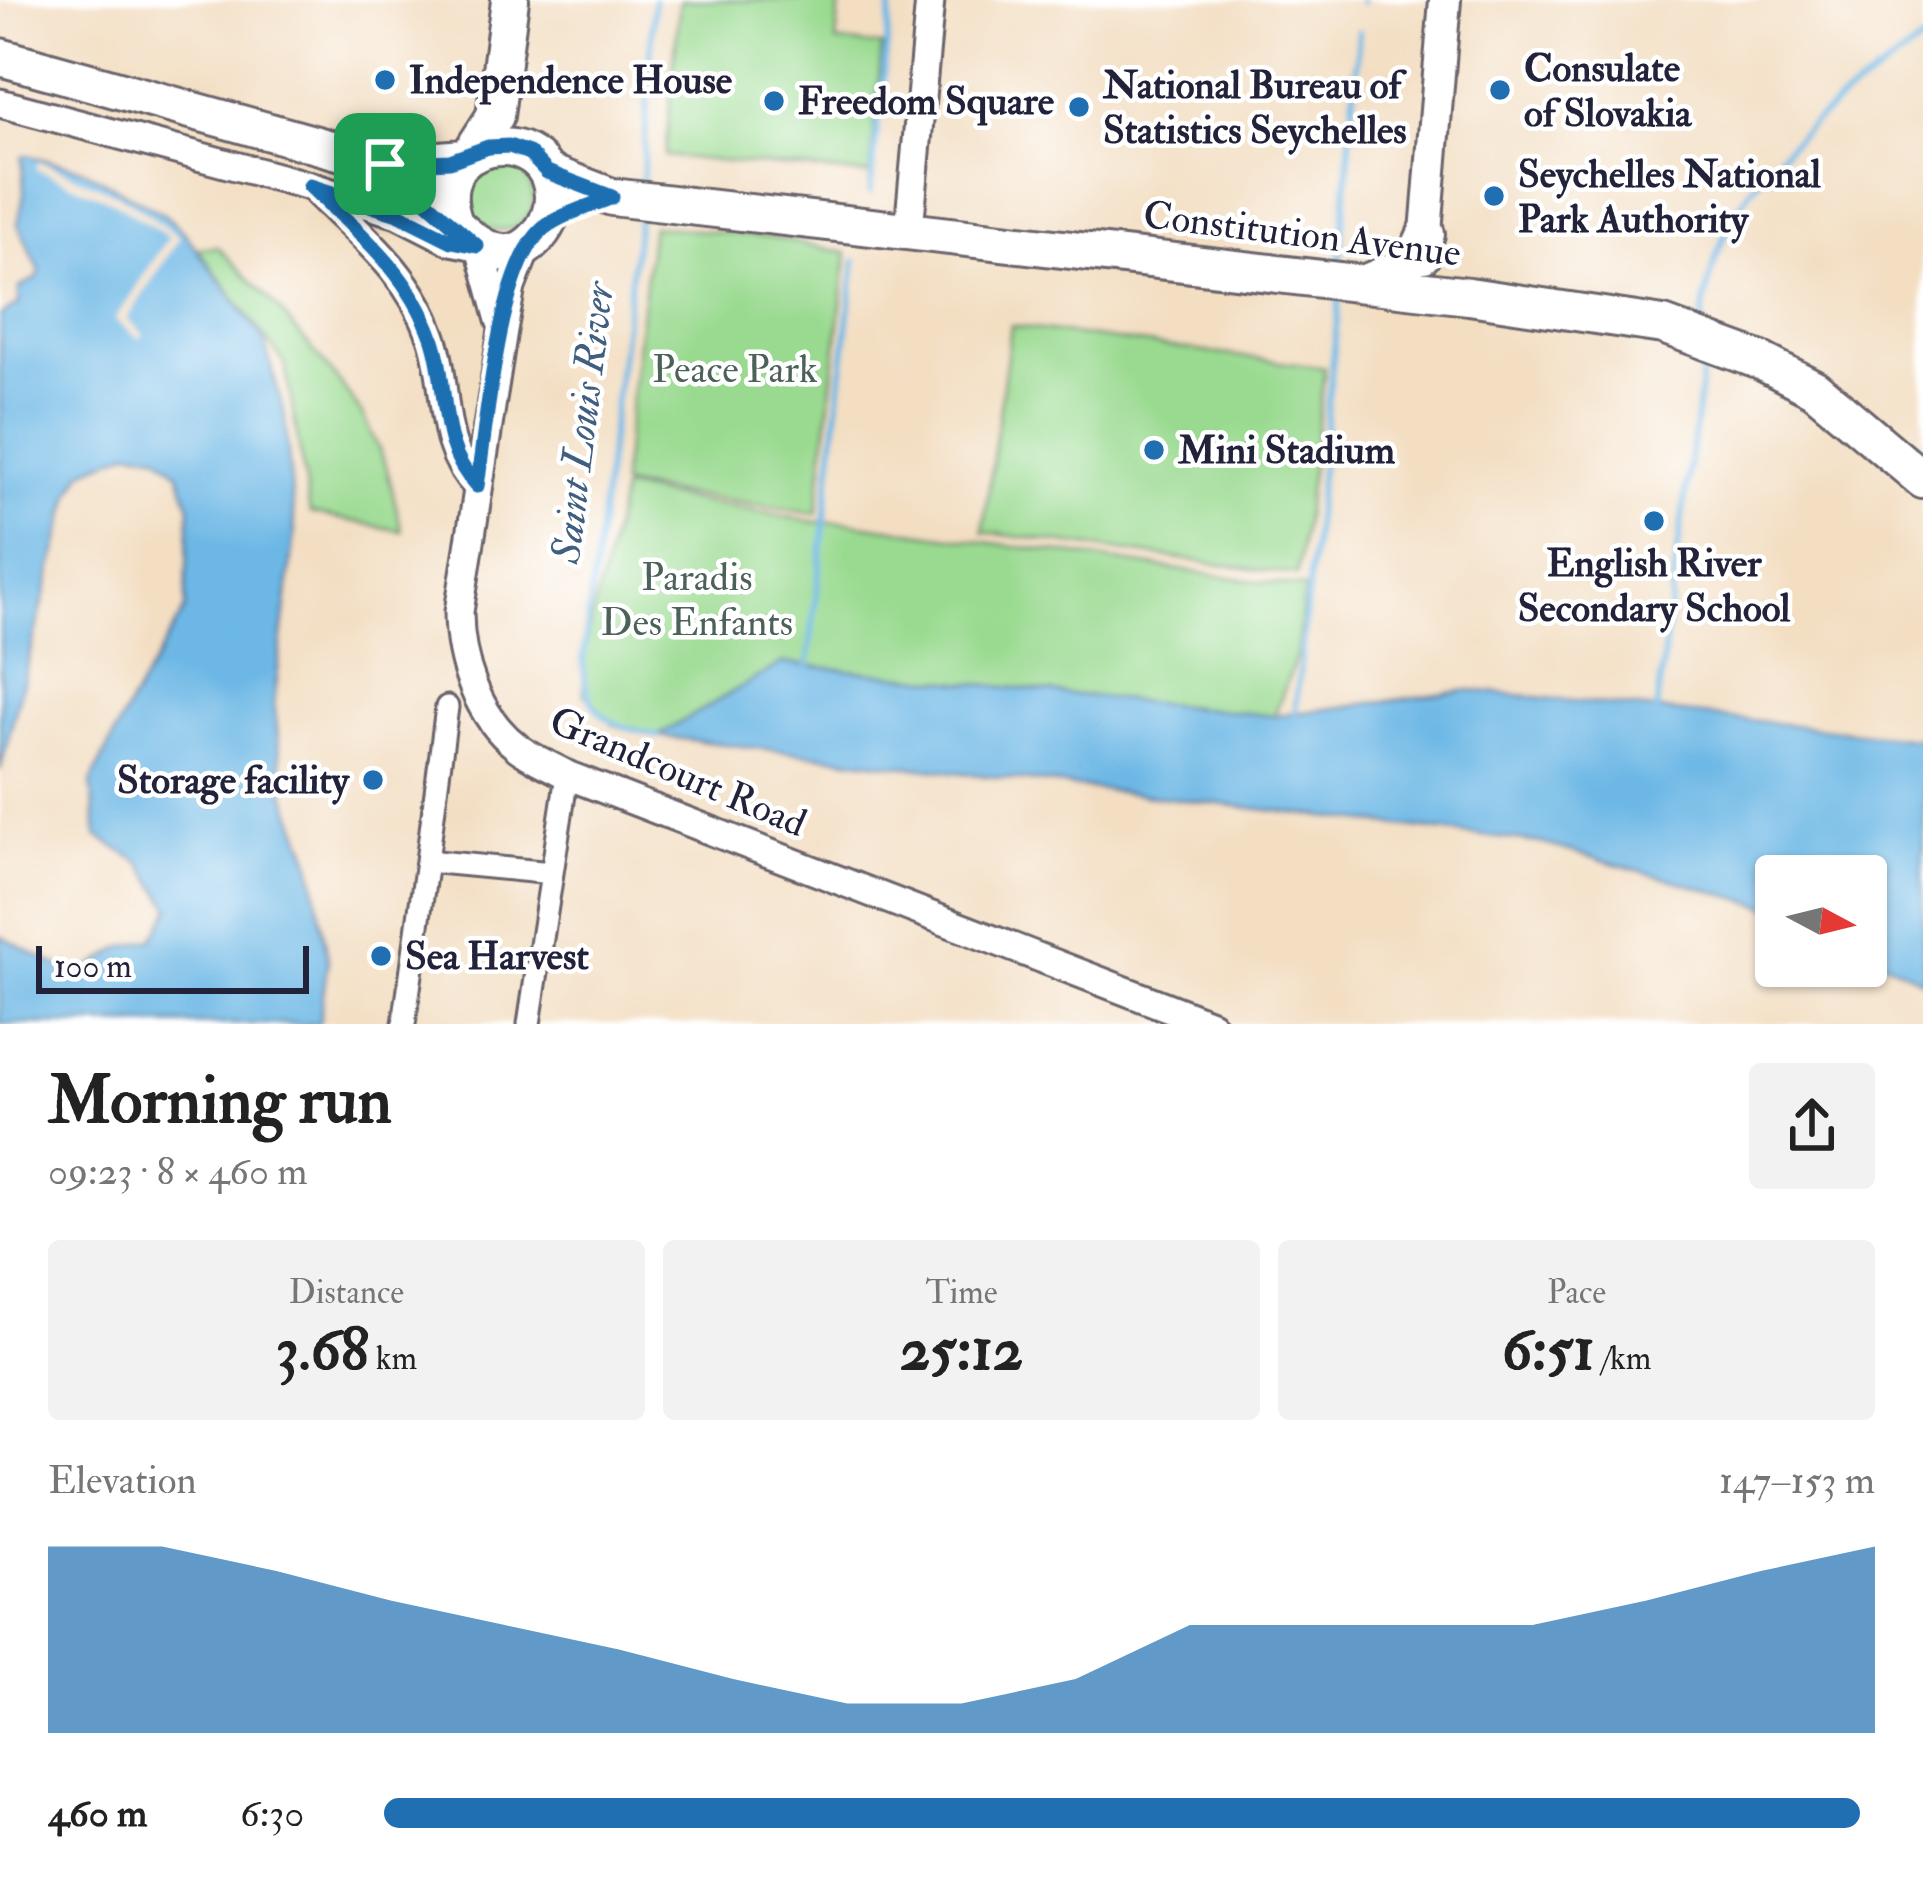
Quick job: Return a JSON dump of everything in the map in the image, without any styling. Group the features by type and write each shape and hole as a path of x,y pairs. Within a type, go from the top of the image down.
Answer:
{"main road":[{"path":"471,241 449,210 448,191 454,173 495,116 510,0"},
{"path":"528,0 518,93 520,133 553,190 553,209 537,236"},
{"path":"1421,291 1445,0"},
{"path":"0,57 385,164 468,157 488,147 509,146 538,162"},
{"name":"Constitution Avenue","path":"538,162 632,199 1469,296 1663,325 1761,361 1815,389 1923,480"},
{"path":"385,164 471,241 504,252 632,199"},
{"path":"1361,284 1409,264 1426,234"},
{"path":"1426,234 1436,264 1469,296"}],"street":[{"path":"909,230 930,0"},
{"path":"0,103 310,186 398,214 452,241 471,241 502,330"},
{"path":"310,186 405,279 434,342 454,456 477,486"},
{"name":"Grandcourt Road","path":"537,236 511,287 461,595 463,657 494,723 517,747 567,775 1149,1003"},
{"path":"1877,440 1923,459"},
{"path":"404,1024 447,707"},
{"path":"529,1024 567,775"},
{"path":"427,861 552,873"},
{"path":"1149,1003 1177,1024"},
{"path":"1149,1003 1211,1024"}],"green space":[{"name":"Freedom Square","path":"680,0 840,0 836,42 882,46 870,175 665,156"},
{"path":"482,163 517,166 528,180 532,206 518,225 490,229 472,223 461,190"},
{"name":"Peace Park","path":"652,226 771,237 847,253 817,514 621,485"},
{"path":"218,247 273,303 362,414 386,465 402,531 310,513 285,364 197,248"},
{"name":"Mini Stadium","path":"1011,326 1325,368 1297,575 983,532"},
{"name":"Paradis Des Enfants","path":"623,488 815,522 846,522 1305,588 1296,658 1274,716 782,663 658,736 613,725 584,693 583,658"}],"water":[{"path":"22,157 82,169 165,215 185,233 264,340 285,417 295,533 274,702 284,790 311,861 328,959 319,1024 0,1024 0,936 77,976 121,948 153,939 171,908 141,863 97,836 91,782 185,609 190,507 179,473 157,454 130,451 84,471 71,494 0,771 0,315 19,304 19,288 40,271 18,224 24,194"},
{"path":"782,663 1274,716 1470,690 1923,739 1923,981 1887,962 1887,855 1755,855 1755,903 1541,843 658,736"}],"pier":[{"path":"39,161 117,194 180,237 127,319 143,334 139,339 115,320 169,237 112,201 36,169"}],"waterway":[{"name":"Saint Louis River","path":"642,188 654,0"},
{"path":"870,193 892,0"},
{"path":"1340,268 1359,32"},
{"path":"1703,323 1707,288 1726,231 1769,166 1827,112 1923,41"},
{"name":"Saint Louis River","path":"639,213 583,658 588,693 601,714 658,736"},
{"path":"808,666 855,261"},
{"path":"1295,713 1340,293"},
{"path":"1656,710 1704,358"}],"place":[{"name":"Independence House","path":"385,80"},
{"name":"Consulate of Slovakia","path":"1500,90"},
{"name":"Freedom Square","path":"774,101"},
{"name":"National Bureau of Statistics Seychelles","path":"1079,107"},
{"name":"Seychelles National Park Authority","path":"1494,196"},
{"name":"Mini Stadium","path":"1154,450"},
{"name":"English River Secondary School","path":"1654,521"},
{"name":"Storage facility","path":"373,780"},
{"name":"Sea Harvest","path":"381,956"}],"route":[{"path":"509,146 529,153 547,172 612,197 545,227 528,244 518,265 502,330 477,486 454,456 434,342 405,279 310,186 398,214 452,241 477,246 385,164 450,161 488,147 509,146"}]}
